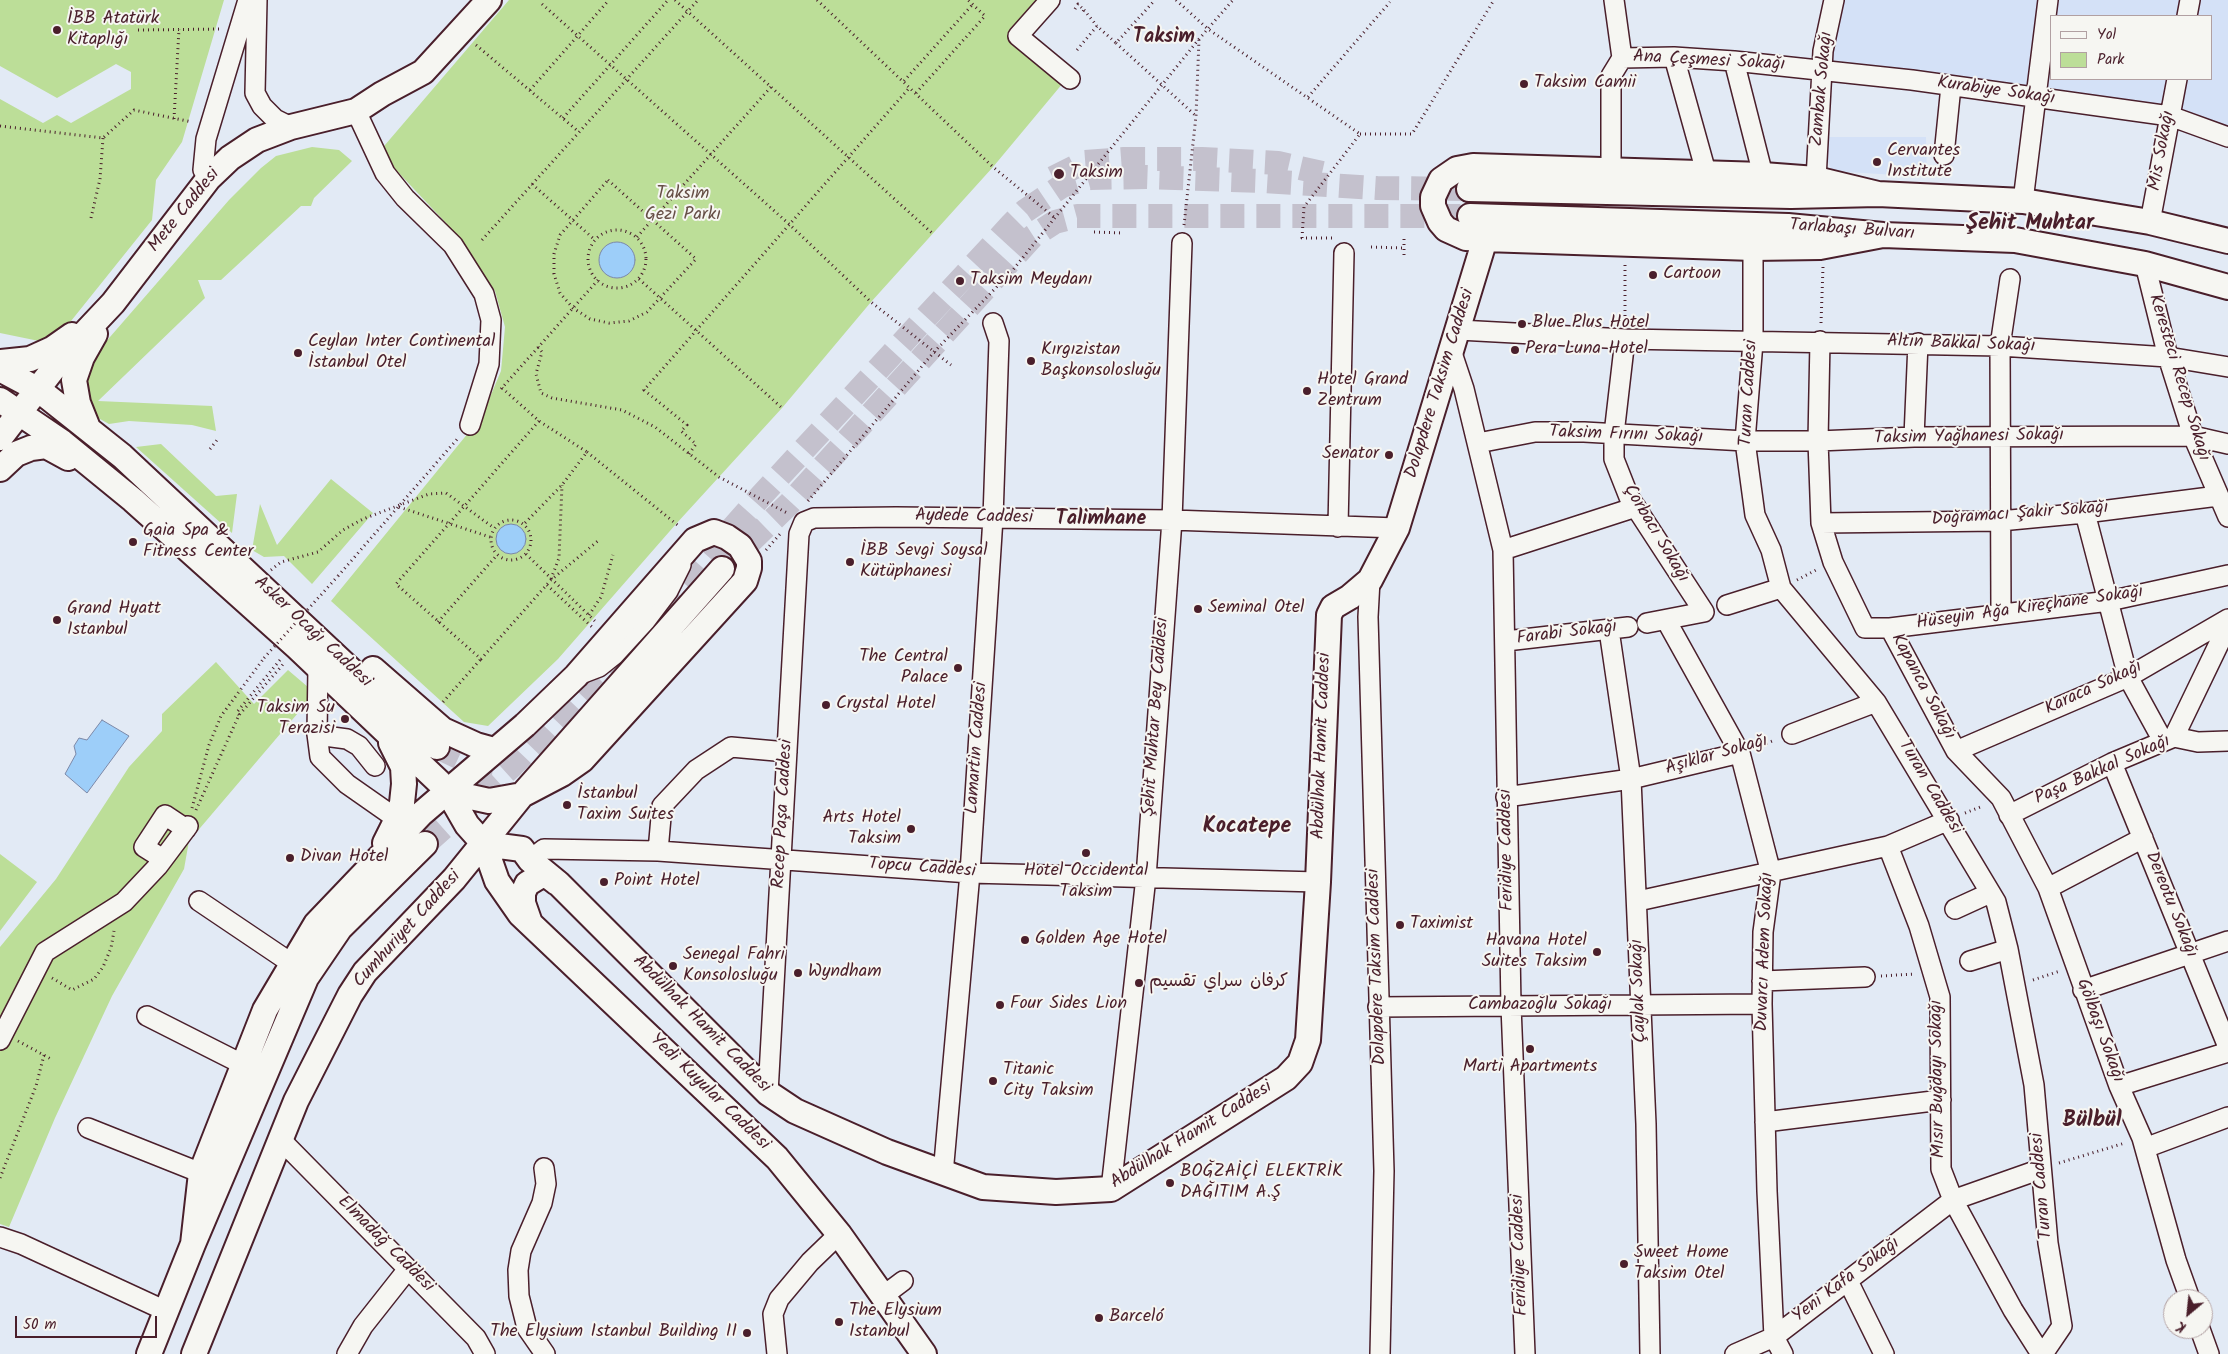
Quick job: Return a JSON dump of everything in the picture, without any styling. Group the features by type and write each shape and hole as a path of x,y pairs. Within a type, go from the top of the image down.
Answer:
{"main road":[{"name":"Mete Caddesi","path":"0,438 39,390 64,355 113,303 209,178 230,158 257,140 291,127 356,110 423,72 489,0"},
{"path":"1878,194 1816,179 1763,175 1473,166 1457,169 1447,174 1437,186 1433,197 1433,206 1440,222 1455,234 1485,240 1752,248 1820,247 1883,235"},
{"name":"Tarlabaşı Bulvarı","path":"1469,190 1791,196 1878,194 2023,201 2150,222 2228,241"},
{"name":"Tarlabaşı Bulvarı","path":"1470,216 1788,226 1883,235 2015,240 2144,264 2228,287"},
{"name":"Dolapdere Taksim Caddesi","path":"1397,528 1485,240"},
{"path":"0,362 30,360 42,354 68,338 113,303"},
{"path":"88,428 78,403 74,380 82,357 113,303"},
{"name":"Asker Ocağı Caddesi","path":"0,369 39,390 88,428 182,510 418,733 437,747"},
{"name":"Asker Ocağı Caddesi","path":"0,400 62,442 133,500 295,645 448,792 467,825 484,844"},
{"path":"0,469 16,454 31,448 46,446 58,451 133,500"},
{"path":"182,510 246,555 436,724 476,745 494,750"},
{"name":"Abdülhak Hamit Caddesi","path":"484,844 522,849 530,860 558,883 768,1093 795,1111 943,1174 983,1187 1056,1192 1111,1189 1286,1078 1300,1062 1308,1040 1318,882 1328,615 1333,607 1350,597 1370,580 1397,528"},
{"path":"192,1244 202,1173 265,1010 291,963 316,924 421,814 525,725 576,676 694,542 714,532 727,537 746,554 750,568 740,588 582,760 562,774 522,795 490,801 448,792"},
{"name":"Cumhuriyet Caddesi","path":"194,1354 296,1101 350,995 365,972 484,844 522,795 722,569"},
{"path":"377,858 397,819 402,803 403,767 381,726"},
{"path":"149,1354 192,1244 306,978 340,928 425,844"},
{"name":"Yedi Kuyular Caddesi","path":"484,844 496,881 511,903 778,1158 839,1234 924,1354"},
{"path":"530,923 523,893 527,884 533,878 548,876 558,883"}],"street":[{"path":"209,178 203,170 202,158 248,0"},
{"path":"257,0 255,94 262,106 275,119 291,127"},
{"path":"1050,0 1018,36 1070,79"},
{"path":"1614,0 1622,58"},
{"name":"Zambak Sokağı","path":"1816,179 1823,50 1834,0"},
{"path":"2023,201 2048,0"},
{"path":"2188,15 2190,0"},
{"path":"1674,57 1706,172"},
{"name":"Ana Çeşmesi Sokağı","path":"1611,170 1611,76 1622,58 1674,57 1821,70"},
{"path":"1734,61 1763,175"},
{"name":"Kurabiye Sokağı","path":"1821,70 2170,116 2228,137"},
{"name":"Mis Sokağı","path":"2150,222 2176,80"},
{"path":"1944,155 1951,86"},
{"path":"356,110 385,173 405,198 453,245 484,294 491,320 488,364 470,425"},
{"name":"Şehit Muhtar Bey Caddesi","path":"1111,1189 1146,877 1172,520 1182,243"},
{"path":"1338,527 1340,245"},
{"name":"Turan Caddesi","path":"1752,248 1753,342 1745,440 1755,515 1771,550 1781,588 1876,702 1996,902 2008,949 2034,1085 2048,1243 2062,1326 2042,1354"},
{"name":"Keresteci Recep Sokağı","path":"2144,264 2168,357 2193,436 2228,517"},
{"path":"2001,614 2000,346 2010,278"},
{"name":"Lamartin Caddesi","path":"943,1174 970,873 992,518 999,341 993,323"},
{"name":"Altın Bakkal Sokağı","path":"1459,330 1624,339 1753,342 1820,341 2000,346 2168,357 2228,367"},
{"name":"Çorbacı Sokağı","path":"1624,339 1614,434 1614,459 1629,497 1704,612 1666,620"},
{"name":"Kapanca Sokağı","path":"1820,341 1818,441 1821,524 1834,562 1865,628 1890,628 1956,751 2005,807"},
{"path":"1914,437 1918,343"},
{"name":"Feridiye Caddesi","path":"1452,353 1478,443 1503,550 1511,1006 1525,1354"},
{"name":"Taksim Fırını Sokağı","path":"1478,443 1535,432 1584,432 1745,440"},
{"name":"Taksim Yağhanesi Sokağı","path":"1745,440 1818,441 2000,436 2193,436 2228,444"},
{"name":"Doğramacı Şakir Sokağı","path":"1821,524 2000,520 2085,513 2218,496"},
{"path":"1503,550 1636,507"},
{"path":"2085,513 2128,676 2169,739 2228,625"},
{"name":"Aydede Caddesi","path":"792,527 814,518 992,518 1172,520 1397,528"},
{"name":"Recep Paşa Caddesi","path":"768,1093 787,752 792,527"},
{"name":"Hüseyin Ağa Kireçhane Sokağı","path":"1890,628 2109,601 2228,575"},
{"name":"Dolapdere Taksim Caddesi","path":"1370,580 1368,617 1384,1171 1380,1354"},
{"path":"1727,605 1781,588"},
{"name":"Karaca Sokağı","path":"1956,751 2128,676 2228,619"},
{"path":"1647,623 1666,620"},
{"name":"Duvarcı Adem Sokağı","path":"1666,620 1740,753 1771,873 1763,932 1762,1004 1774,1337"},
{"name":"Farabi Sokağı","path":"1506,641 1628,627"},
{"name":"Çaylak Sokağı","path":"1609,630 1631,779 1638,901 1640,1005 1646,1124 1650,1354"},
{"path":"318,667 317,735 320,757 332,770 370,801 397,819"},
{"name":"Aşıklar Sokağı","path":"1792,734 1876,702"},
{"path":"317,735 347,739 359,746 376,766"},
{"name":"Paşa Bakkal Sokağı","path":"2005,807 2169,739 2198,742 2228,741"},
{"path":"658,851 662,806 696,770 732,747 787,752"},
{"name":"Aşıklar Sokağı","path":"1506,797 1631,779 1740,753"},
{"name":"Dereotu Sokağı","path":"2112,763 2191,955 2220,1006 2228,1047"},
{"name":"Gölbaşı Sokağı","path":"2005,807 2048,888 2083,990 2119,1086 2143,1143 2176,1260 2186,1289"},
{"path":"1638,901 1888,846 1948,820"},
{"path":"2,1037 44,952 120,905 163,859 187,827"},
{"path":"2048,888 2143,838"},
{"name":"Mısır Buğdayı Sokağı","path":"1888,846 1919,926 1940,997 1941,1169 1954,1200 2013,1310 2042,1354"},
{"name":"Topcu Caddesi","path":"530,860 544,849 658,851 781,858 970,873 1318,882"},
{"path":"1955,910 1990,893"},
{"path":"199,901 291,963"},
{"path":"2083,990 2228,941"},
{"path":"1970,961 2008,949"},
{"path":"1762,981 1866,977"},
{"name":"Cambazoğlu Sokağı","path":"1378,1007 1762,1004"},
{"path":"147,1016 244,1065"},
{"path":"2119,1086 2228,1052"},
{"path":"1765,1122 1941,1100"},
{"path":"2143,1143 2228,1117"},
{"path":"88,1128 202,1173"},
{"name":"Elmadağ Caddesi","path":"280,1139 476,1338 486,1354"},
{"path":"544,1168 546,1184 542,1203 521,1251 518,1270 519,1296 526,1328 545,1354"},
{"name":"Yeni Kafa Sokağı","path":"1735,1354 1774,1337 1954,1200 2041,1168"},
{"path":"776,1354 773,1314 779,1299 810,1262 839,1234"},
{"path":"0,1237 21,1244 166,1311"},
{"path":"347,1354 363,1326 408,1269"},
{"path":"883,1296 903,1281"},
{"path":"1848,1281 1884,1354"},
{"path":"1774,1337 1783,1354"},
{"path":"2204,1339 2209,1354"}],"path":[{"path":"530,90 609,0"},
{"path":"562,118 668,0"},
{"path":"675,0 932,233"},
{"path":"482,240 698,0"},
{"path":"817,0 992,167 1055,218"},
{"path":"916,93 985,16 968,0"},
{"path":"1116,42 1155,0"},
{"path":"1176,0 1208,29 1360,134 1412,134 1494,0"},
{"path":"807,502 934,352 1012,271 1199,39 1233,0"},
{"path":"1308,98 1390,1"},
{"path":"542,4 789,224 871,302 951,366"},
{"path":"904,81 973,4"},
{"path":"1074,8 1078,4 1098,26 1196,116"},
{"path":"1081,14 1084,10"},
{"path":"1077,50 1098,26"},
{"path":"138,30 239,29"},
{"path":"174,119 179,30"},
{"path":"1182,243 1196,116 1199,39"},
{"path":"496,61 579,132"},
{"path":"637,237 771,87"},
{"path":"689,454 696,444 681,432 687,425 644,390 910,87"},
{"path":"91,218 100,179 103,138 134,110 210,126"},
{"path":"0,126 103,138"},
{"path":"1340,245 1302,238 1304,207 1360,134"},
{"path":"608,180 652,220 696,259 661,298 647,312 629,321 609,323 590,318 573,308 560,292 554,274 554,254 557,244 560,235 572,219 608,180"},
{"path":"532,184 595,240"},
{"path":"610,230 619,230 637,237 646,252 646,261 639,279 622,287 612,287 598,280 590,269 588,259 595,240 610,230"},
{"path":"1094,232 1123,233"},
{"path":"1404,239 1404,257"},
{"path":"1624,339 1625,244"},
{"path":"1371,247 1403,248"},
{"path":"1820,341 1823,274"},
{"path":"639,279 782,408"},
{"path":"586,293 598,280"},
{"path":"538,347 542,352 536,374 541,393 552,398 622,410 655,427 718,477 792,527 750,568"},
{"path":"502,388 539,421 587,452 694,542"},
{"path":"481,659 396,584 539,421"},
{"path":"210,449 217,440"},
{"path":"524,524 562,485 587,452"},
{"path":"551,580 559,558 562,485"},
{"path":"268,574 282,562 318,552 343,530 363,519 429,494 446,493 494,528"},
{"path":"398,507 490,538"},
{"path":"187,827 209,745 221,716 264,658 398,507"},
{"path":"511,519 524,524 531,535 526,554 513,560 507,560 497,555 492,547 490,538 498,523 511,519"},
{"path":"441,704 551,580 599,540"},
{"path":"526,554 598,623"},
{"path":"438,622 497,555"},
{"path":"589,615 600,597 613,555"},
{"path":"547,585 596,631"},
{"path":"187,827 239,716 237,712 295,645"},
{"name":"Aşıklar Sokağı","path":"1740,753 1792,734"},
{"path":"1948,820 2005,807"},
{"path":"36,969 72,990 94,979 103,967 111,948 120,905"},
{"path":"2015,985 2075,966"},
{"path":"2,1037 51,1059"},
{"path":"0,1178 36,1086 44,1055"},
{"path":"2041,1168 2143,1143"}],"shaded area":[{"path":"1834,0 2228,0 2228,137 2203,127 1821,70"},
{"name":"Cervantes Institute","path":"1828,137 1926,137 1927,177 1832,171 1824,152"}],"green space":[{"path":"0,0 224,0 182,142 156,180 152,220 59,336 39,341 0,333 0,99 43,123 57,115 71,123 131,89 131,72 116,64 57,98 0,66"},
{"name":"Taksim Gezi Parkı","path":"509,0 1061,0 1021,47 1063,83 993,167 871,302 782,408 676,524 558,659 488,726 464,722 331,601 482,416 501,371 505,327 495,291 446,223 379,152"},
{"path":"312,147 339,150 352,161 314,198 311,206 301,206 221,280 198,280 205,298 98,401 212,406 216,431 192,425 129,421 109,424 91,414 85,379 90,360 229,200 261,168 276,156"},
{"path":"161,444 216,496 237,494 232,533 136,447"},
{"path":"331,479 373,513 312,584 284,556 264,557 252,550 260,504 277,545"},
{"path":"216,662 254,704 288,670 315,693 189,841 184,869 112,996 55,1118 9,1227 0,1224 0,947 56,879 129,767 162,731 162,714"},
{"path":"0,854 37,882 0,931"}],"water":[{"path":"617,242 624,243 630,247 634,253 634,267 630,273 624,277 617,278 610,277 604,273 600,267 599,260 600,253 604,247 610,243"},
{"path":"511,524 517,525 525,533 525,545 517,553 511,554 505,553 497,545 496,539 497,533 505,525"},
{"path":"102,720 129,736 87,793 65,774 76,754 74,746 79,738 87,740"}],"tunnel":[{"path":"1053,178 1085,162 1124,159 1202,159 1278,163 1322,173"},
{"path":"660,610 761,496 1012,224 1025,211 1062,186 1090,178 1146,177 1263,181 1377,188 1469,189"},
{"path":"722,569 790,503 1032,237 1055,222 1077,216 1470,216"},
{"path":"425,844 512,766 618,655"},
{"path":"437,747 469,762 496,766"}],"place":[{"name":"İBB Atatürk Kitaplığı","path":"57,30"},
{"name":"Taksim Camii","path":"1524,84"},
{"name":"Cervantes Institute","path":"1877,162"},
{"name":"Taksim","path":"1059,174"},
{"name":"Cartoon","path":"1653,275"},
{"name":"Taksim Meydanı","path":"960,281"},
{"name":"Blue Plus Hotel","path":"1522,324"},
{"name":"Pera Luna Hotel","path":"1515,350"},
{"name":"Ceylan Inter Continental İstanbul Otel","path":"298,353"},
{"name":"Kırgızistan Başkonsolosluğu","path":"1031,361"},
{"name":"Hotel Grand Zentrum","path":"1307,391"},
{"name":"Senator","path":"1389,455"},
{"name":"Gaia Spa & Fitness Center","path":"133,542"},
{"name":"İBB Sevgi Soysal Kütüphanesi","path":"850,562"},
{"name":"Seminal Otel","path":"1198,609"},
{"name":"Grand Hyatt Istanbul","path":"57,620"},
{"name":"The Central Palace","path":"958,668"},
{"name":"Crystal Hotel","path":"826,705"},
{"name":"Taksim Su Terazisi","path":"345,719"},
{"name":"İstanbul Taxim Suites","path":"567,805"},
{"name":"Arts Hotel Taksim","path":"911,829"},
{"name":"Hotel Occidental Taksim","path":"1086,853"},
{"name":"Divan Hotel","path":"290,858"},
{"name":"Point Hotel","path":"604,882"},
{"name":"Taximist","path":"1400,925"},
{"name":"Golden Age Hotel","path":"1025,940"},
{"name":"Havana Hotel Suites Taksim","path":"1597,952"},
{"name":"Senegal Fahri Konsolosluğu","path":"673,966"},
{"name":"Wyndham","path":"798,973"},
{"name":"كرفان سراي تقسيم","path":"1139,983"},
{"name":"Four Sides Lion","path":"1000,1005"},
{"name":"Marti Apartments","path":"1530,1049"},
{"name":"Titanic City Taksim","path":"993,1081"},
{"name":"BOĞZAİÇİ ELEKTRİK DAĞITIM A.Ş","path":"1170,1183"},
{"name":"Sweet Home Taksim Otel","path":"1624,1264"},
{"name":"Barceló","path":"1099,1318"},
{"name":"The Elysium Istanbul","path":"839,1322"},
{"name":"The Elysium Istanbul Building II","path":"747,1333"}],"district":[{"name":"Taksim","path":"1164,39"},
{"name":"Şehit Muhtar","path":"2030,225"},
{"name":"Talimhane","path":"1101,521"},
{"name":"Kocatepe","path":"1247,828"},
{"name":"Bülbül","path":"2092,1122"}]}
